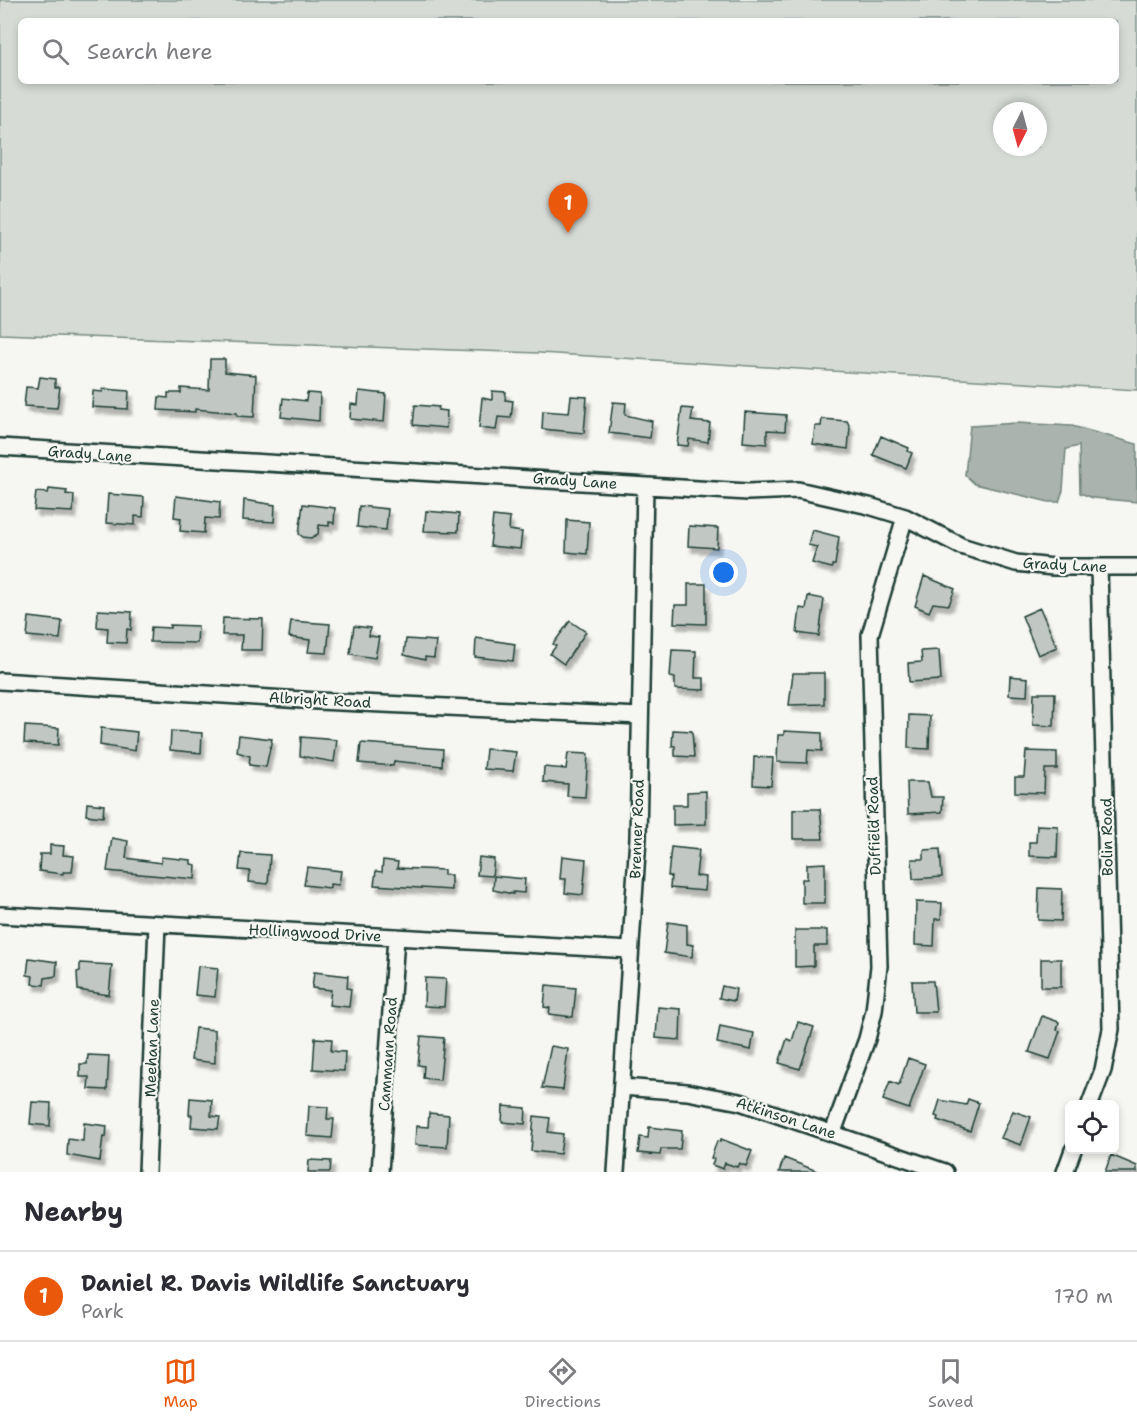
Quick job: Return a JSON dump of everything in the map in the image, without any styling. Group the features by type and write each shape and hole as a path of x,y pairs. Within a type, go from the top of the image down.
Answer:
{"street":[{"name":"Grady Lane","path":"0,447 748,492 798,490 905,517 961,546 1016,563 1053,567 1137,567"},
{"name":"Brenner Road","path":"616,1172 638,838 645,486"},
{"name":"Duffield Road","path":"833,1132 874,1011 879,966 870,635 905,517"},
{"name":"Bolin Road","path":"1092,1100 1103,1070 1111,1029 1099,567"},
{"name":"Albright Road","path":"0,681 318,701 640,716"},
{"name":"Hollingwood Drive","path":"0,915 630,950"},
{"name":"Meehan Lane","path":"147,1172 157,924"},
{"name":"Cammann Road","path":"380,1172 396,937"},
{"name":"Atkinson Lane","path":"622,1087 687,1092 740,1102 945,1172"},
{"path":"1065,1172 1071,1154"}],"shaded area":[{"path":"0,0 1137,0 1137,390 540,353 0,334"},
{"path":"1017,423 1072,426 1137,444 1137,502 1093,498 1080,493 1079,446 1066,449 1063,490 1059,502 1049,502 975,484 965,475 970,426"}],"building":[{"path":"210,359 225,359 225,372 256,375 254,417 195,409 195,412 158,410 159,397 168,398 168,393 181,393 181,388 209,390"},
{"path":"40,377 55,379 55,387 60,387 57,408 24,406 26,387 38,388"},
{"path":"103,389 129,391 128,409 92,407 93,391 103,392"},
{"path":"359,391 386,394 384,422 350,419 351,404 358,405"},
{"path":"492,391 506,392 505,400 513,401 511,418 498,417 496,430 479,428 482,398 492,400"},
{"path":"307,393 320,394 319,421 281,417 283,398 306,401"},
{"path":"571,396 587,397 584,433 542,429 543,411 569,413"},
{"path":"613,402 626,403 625,415 652,421 650,438 609,433"},
{"path":"415,405 439,407 438,410 447,411 446,428 413,425"},
{"path":"682,408 693,409 691,421 710,423 708,442 689,439 688,446 677,445"},
{"path":"745,412 786,415 785,431 767,430 767,444 743,442"},
{"path":"822,419 847,421 850,427 848,449 813,444 815,426 821,426"},
{"path":"881,436 909,448 908,451 912,453 906,468 873,455"},
{"path":"49,489 67,491 66,494 74,495 73,512 34,510 36,492 48,493"},
{"path":"108,494 144,497 143,517 135,516 135,525 106,523"},
{"path":"176,496 220,502 219,519 205,518 204,533 180,531 181,518 174,517"},
{"path":"244,500 275,505 274,522 243,520"},
{"path":"303,504 335,508 334,523 329,522 329,526 319,525 318,534 311,538 303,537 299,534"},
{"path":"359,506 388,509 386,530 357,527"},
{"path":"426,511 459,514 458,532 424,531"},
{"path":"493,516 510,518 509,530 522,532 520,549 490,546"},
{"path":"567,520 589,522 587,554 566,552"},
{"path":"689,526 718,528 717,548 688,546"},
{"path":"812,530 839,537 835,565 832,565 832,568 812,563 817,547 808,545"},
{"path":"924,576 955,589 949,605 933,603 929,612 915,606"},
{"path":"688,584 706,584 706,624 674,623 675,605 688,605"},
{"path":"808,596 824,599 819,636 797,633 800,608 806,609"},
{"path":"1040,608 1057,647 1038,655 1022,616"},
{"path":"98,610 132,612 131,630 127,629 126,643 107,642 108,628 97,627"},
{"path":"29,617 62,621 60,639 27,636"},
{"path":"223,618 263,619 262,650 241,650 242,635 222,635"},
{"path":"291,621 330,624 327,653 308,652 310,640 289,637"},
{"path":"570,621 586,632 564,664 550,654 556,646 553,644"},
{"path":"170,625 198,626 197,643 150,642 151,627 170,628"},
{"path":"354,626 370,628 369,636 379,637 375,658 350,654"},
{"path":"476,638 515,644 513,661 475,657"},
{"path":"406,639 436,641 434,658 425,657 425,660 404,655"},
{"path":"672,650 696,651 695,678 704,678 704,690 675,689 675,678 670,677"},
{"path":"939,650 941,680 909,682 908,663 922,662 921,651"},
{"path":"793,673 824,673 824,704 789,705"},
{"path":"1010,676 1028,678 1027,696 1009,695"},
{"path":"1034,693 1055,693 1054,726 1033,725"},
{"path":"909,715 930,716 929,749 908,748"},
{"path":"25,726 59,728 58,745 24,743"},
{"path":"101,728 137,732 135,751 100,745"},
{"path":"673,730 692,731 694,757 675,756 675,746 672,746"},
{"path":"171,731 202,733 201,753 170,750"},
{"path":"784,731 822,733 822,751 808,750 807,763 777,762 778,735 784,735"},
{"path":"239,735 272,739 266,767 249,765 250,756 237,752"},
{"path":"301,737 337,740 334,762 300,756"},
{"path":"361,743 443,749 442,766 394,761 393,766 359,763"},
{"path":"486,749 516,752 513,771 484,769"},
{"path":"1026,751 1057,752 1057,769 1045,769 1044,793 1015,792 1015,777 1024,777"},
{"path":"568,753 588,754 585,797 567,796 568,784 543,782 544,767 566,769"},
{"path":"754,757 773,758 771,786 753,785"},
{"path":"907,782 928,782 931,797 943,797 942,812 908,814"},
{"path":"706,791 706,824 673,825 673,805 687,805 687,792"},
{"path":"87,803 104,805 103,817 86,815"},
{"path":"820,809 823,839 793,839 793,810"},
{"path":"1037,825 1058,826 1057,857 1029,856 1029,842 1036,842"},
{"path":"112,838 128,841 126,858 161,863 161,857 191,860 191,864 196,865 195,879 107,871"},
{"path":"50,845 64,846 63,855 74,856 72,872 63,872 63,874 39,871 40,854 50,854"},
{"path":"671,847 699,850 696,876 706,877 705,891 670,888 671,876 668,876"},
{"path":"940,849 942,877 913,879 912,859 924,859 924,850"},
{"path":"241,853 270,855 268,884 249,882 250,871 239,870"},
{"path":"562,856 586,859 583,895 565,893 566,879 560,879"},
{"path":"479,857 494,859 492,876 477,875"},
{"path":"383,860 398,862 397,868 444,870 444,875 451,875 451,890 374,885 376,871 382,872"},
{"path":"825,863 825,903 802,903 802,879 807,879 807,864"},
{"path":"307,867 341,871 339,885 330,884 330,888 304,885"},
{"path":"494,876 525,879 524,893 513,892 513,894 493,890"},
{"path":"1039,888 1062,889 1061,921 1038,920"},
{"path":"916,902 942,903 941,919 935,919 934,946 915,945"},
{"path":"668,922 687,925 687,944 693,945 692,957 664,953"},
{"path":"795,930 827,930 827,946 814,946 814,966 795,967"},
{"path":"29,958 57,962 56,976 45,978 44,985 32,984 33,976 27,975"},
{"path":"1041,959 1061,959 1061,987 1041,987"},
{"path":"80,963 112,965 109,995 78,990 77,972 80,971"},
{"path":"198,966 218,968 215,997 195,995"},
{"path":"314,972 348,976 347,988 351,989 349,1007 329,1005 331,990 312,988"},
{"path":"425,978 446,979 444,1007 424,1006"},
{"path":"912,981 933,981 936,1012 914,1012"},
{"path":"546,985 576,988 573,1017 549,1014 550,1008 544,1007"},
{"path":"722,986 736,989 734,1001 719,998"},
{"path":"658,1007 681,1009 680,1040 656,1038"},
{"path":"1042,1016 1059,1022 1057,1030 1060,1031 1050,1059 1029,1052"},
{"path":"798,1022 814,1027 800,1069 779,1063 787,1039 792,1041"},
{"path":"720,1026 754,1033 751,1050 717,1043"},
{"path":"195,1028 215,1030 215,1063 191,1060"},
{"path":"421,1036 444,1038 440,1080 423,1078 424,1066 418,1065"},
{"path":"315,1038 332,1039 331,1051 345,1052 344,1071 313,1069"},
{"path":"551,1046 568,1049 563,1090 542,1088"},
{"path":"88,1055 109,1056 107,1090 88,1089 89,1077 80,1077 80,1064 87,1064"},
{"path":"908,1058 925,1064 909,1109 883,1100 890,1081 899,1085"},
{"path":"190,1098 212,1100 211,1116 220,1117 218,1129 191,1127"},
{"path":"968,1099 979,1103 970,1131 937,1120 938,1117 935,1116 940,1100 966,1105"},
{"path":"32,1102 51,1103 50,1126 30,1124"},
{"path":"309,1106 328,1107 327,1119 334,1119 332,1138 307,1136"},
{"path":"503,1106 526,1108 525,1124 502,1122"},
{"path":"1013,1111 1031,1117 1021,1145 1001,1138"},
{"path":"429,1113 449,1115 447,1147 415,1145 416,1126 428,1127"},
{"path":"534,1116 550,1118 548,1132 563,1134 560,1154 531,1151"},
{"path":"84,1123 107,1126 106,1137 103,1136 100,1161 67,1155 68,1139 83,1141"},
{"path":"649,1127 682,1131 680,1149 661,1149 660,1155 638,1153 640,1137 648,1138"},
{"path":"721,1139 752,1151 746,1166 739,1163 737,1167 725,1163 723,1169 712,1165 714,1159 711,1158 717,1141 720,1142"},
{"path":"1111,1155 1137,1166 1137,1172 1105,1172"},
{"path":"784,1158 817,1171 817,1172 779,1172"},
{"path":"309,1160 331,1161 330,1172 308,1172"}],"place":[{"name":"Daniel R. Davis Wildlife Sanctuary","path":"568,233"}]}
